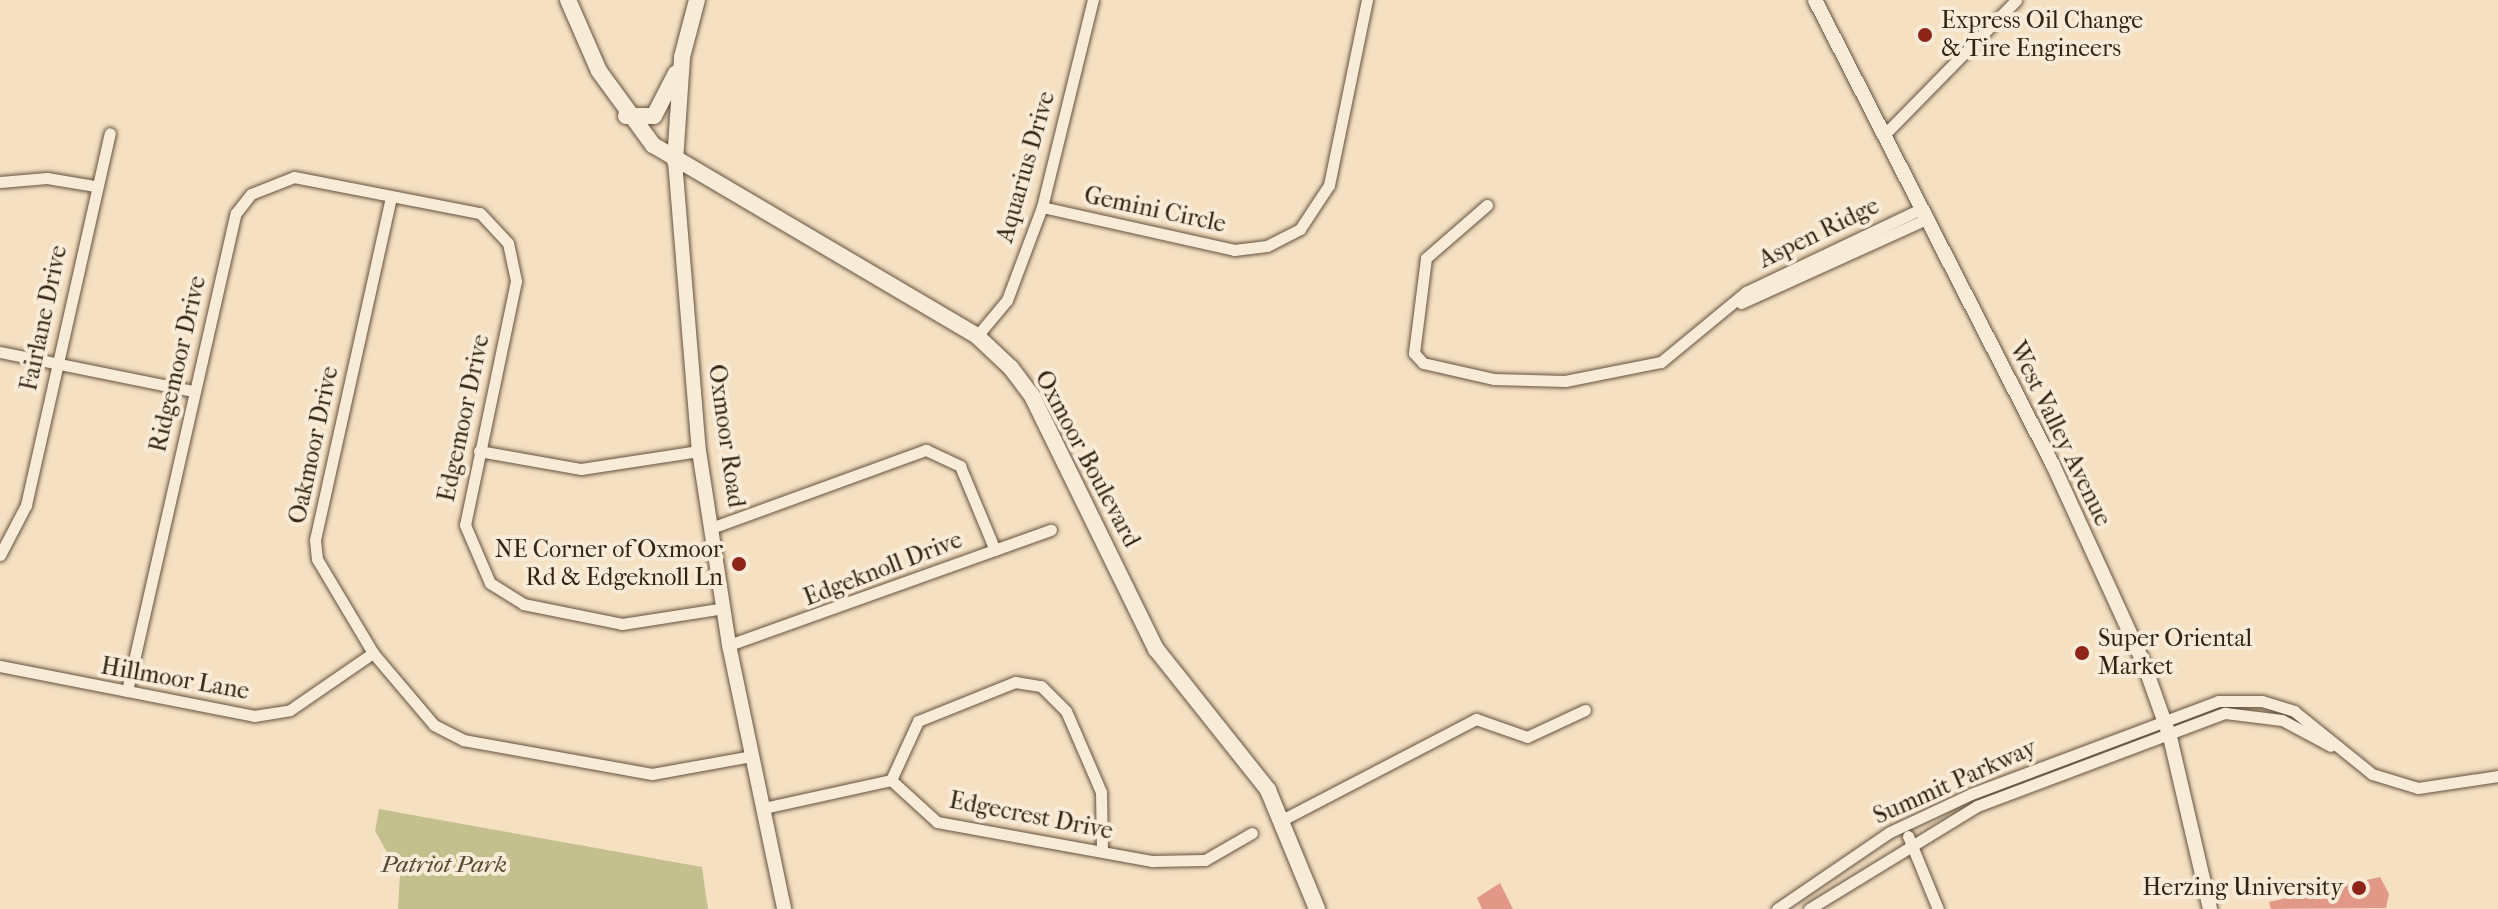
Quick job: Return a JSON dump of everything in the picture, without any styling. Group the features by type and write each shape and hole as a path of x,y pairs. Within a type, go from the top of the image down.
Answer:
{"main road":[{"path":"568,0 626,116 675,161"},
{"path":"626,116 654,116 682,57 697,0"},
{"path":"675,161 682,57"},
{"name":"Oxmoor Boulevard","path":"675,161 977,336 1032,396 1164,663 1251,764 1282,820 1317,909"}],"street":[{"name":"Aquarius Drive","path":"977,336 1007,300 1042,207 1093,0"},
{"name":"Gemini Circle","path":"1042,207 1234,250 1267,246 1300,229 1329,185 1367,0"},
{"name":"West Valley Avenue","path":"1815,0 2053,465 2170,737 2210,909"},
{"path":"1883,136 2016,0"},
{"name":"Fairlane Drive","path":"0,555 26,505 95,186 110,133"},
{"name":"Oxmoor Road","path":"675,161 699,451 714,527 729,645 784,909"},
{"name":"Ridgemoor Drive","path":"127,691 236,213 251,194 294,177 391,197"},
{"path":"0,182 47,178 95,186"},
{"name":"Edgemoor Drive","path":"391,197 480,213 508,243 516,281 465,525 475,561 490,583 523,604 622,624 724,608"},
{"name":"Oakmoor Drive","path":"391,197 315,540 317,559 373,653 434,725 463,740 652,774 752,756"},
{"name":"Aspen Ridge","path":"1487,205 1426,258 1411,342 1423,363 1494,379 1611,375 1661,362 1741,303 1924,214"},
{"path":"0,352 193,391"},
{"path":"714,527 926,450 960,466 995,550"},
{"path":"479,451 581,469 699,451"},
{"name":"Edgeknoll Drive","path":"729,645 1051,530"},
{"name":"Hillmoor Lane","path":"0,666 254,716 290,710 373,653"},
{"path":"764,808 891,780 918,721 1015,682 1041,686 1066,711 1101,792 1102,851"},
{"name":"Summit Parkway","path":"1777,909 1900,828 2163,719 2218,701 2262,701 2311,720 2342,752"},
{"path":"1282,820 1476,719 1527,737 1585,710"},
{"name":"Summit Parkway","path":"1809,909 1912,839 1977,806 2170,737 2225,713 2253,714 2282,720 2342,752"},
{"path":"2342,752 2372,774 2418,788 2498,776"},
{"name":"Edgecrest Drive","path":"891,780 937,822 1102,851 1186,863 1252,833"},
{"path":"1900,828 1912,839 1938,909"}],"green space":[{"name":"Patriot Park","path":"379,809 702,867 708,909 398,909 400,875 375,831"}],"building":[{"name":"Herzing University","path":"2380,877 2389,894 2386,908 2271,909 2269,902"},
{"path":"1500,883 1513,909 1482,909 1477,898"}],"place":[{"name":"Express Oil Change & Tire Engineers","path":"1925,35"},
{"name":"NE Corner of Oxmoor Rd & Edgeknoll Ln","path":"739,564"},
{"name":"Super Oriental Market","path":"2082,653"},
{"name":"Herzing University","path":"2359,888"}]}
